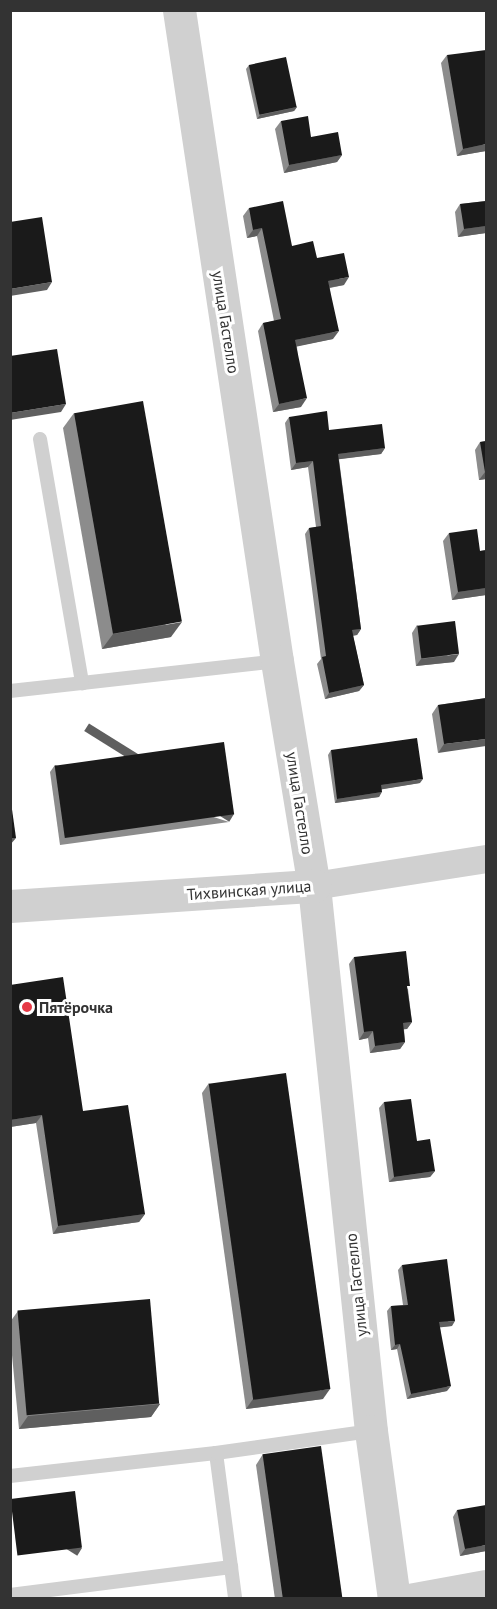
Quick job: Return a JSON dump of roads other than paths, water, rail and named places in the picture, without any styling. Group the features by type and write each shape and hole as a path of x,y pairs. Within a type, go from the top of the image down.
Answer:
{"street":[{"name":"улица Гастелло","path":"178,10 277,661 314,886 371,1431 394,1599"},
{"name":"Тихвинская улица","path":"10,906 314,886 486,859"},
{"path":"408,1599 486,1584"}],"lane":[{"path":"40,439 82,683"},
{"path":"10,691 277,661"},
{"path":"10,1476 216,1453 371,1431"},
{"path":"216,1453 235,1599"},
{"path":"10,1595 92,1592 231,1567"}],"place":[{"name":"Пятёрочка","path":"27,1007"}]}
